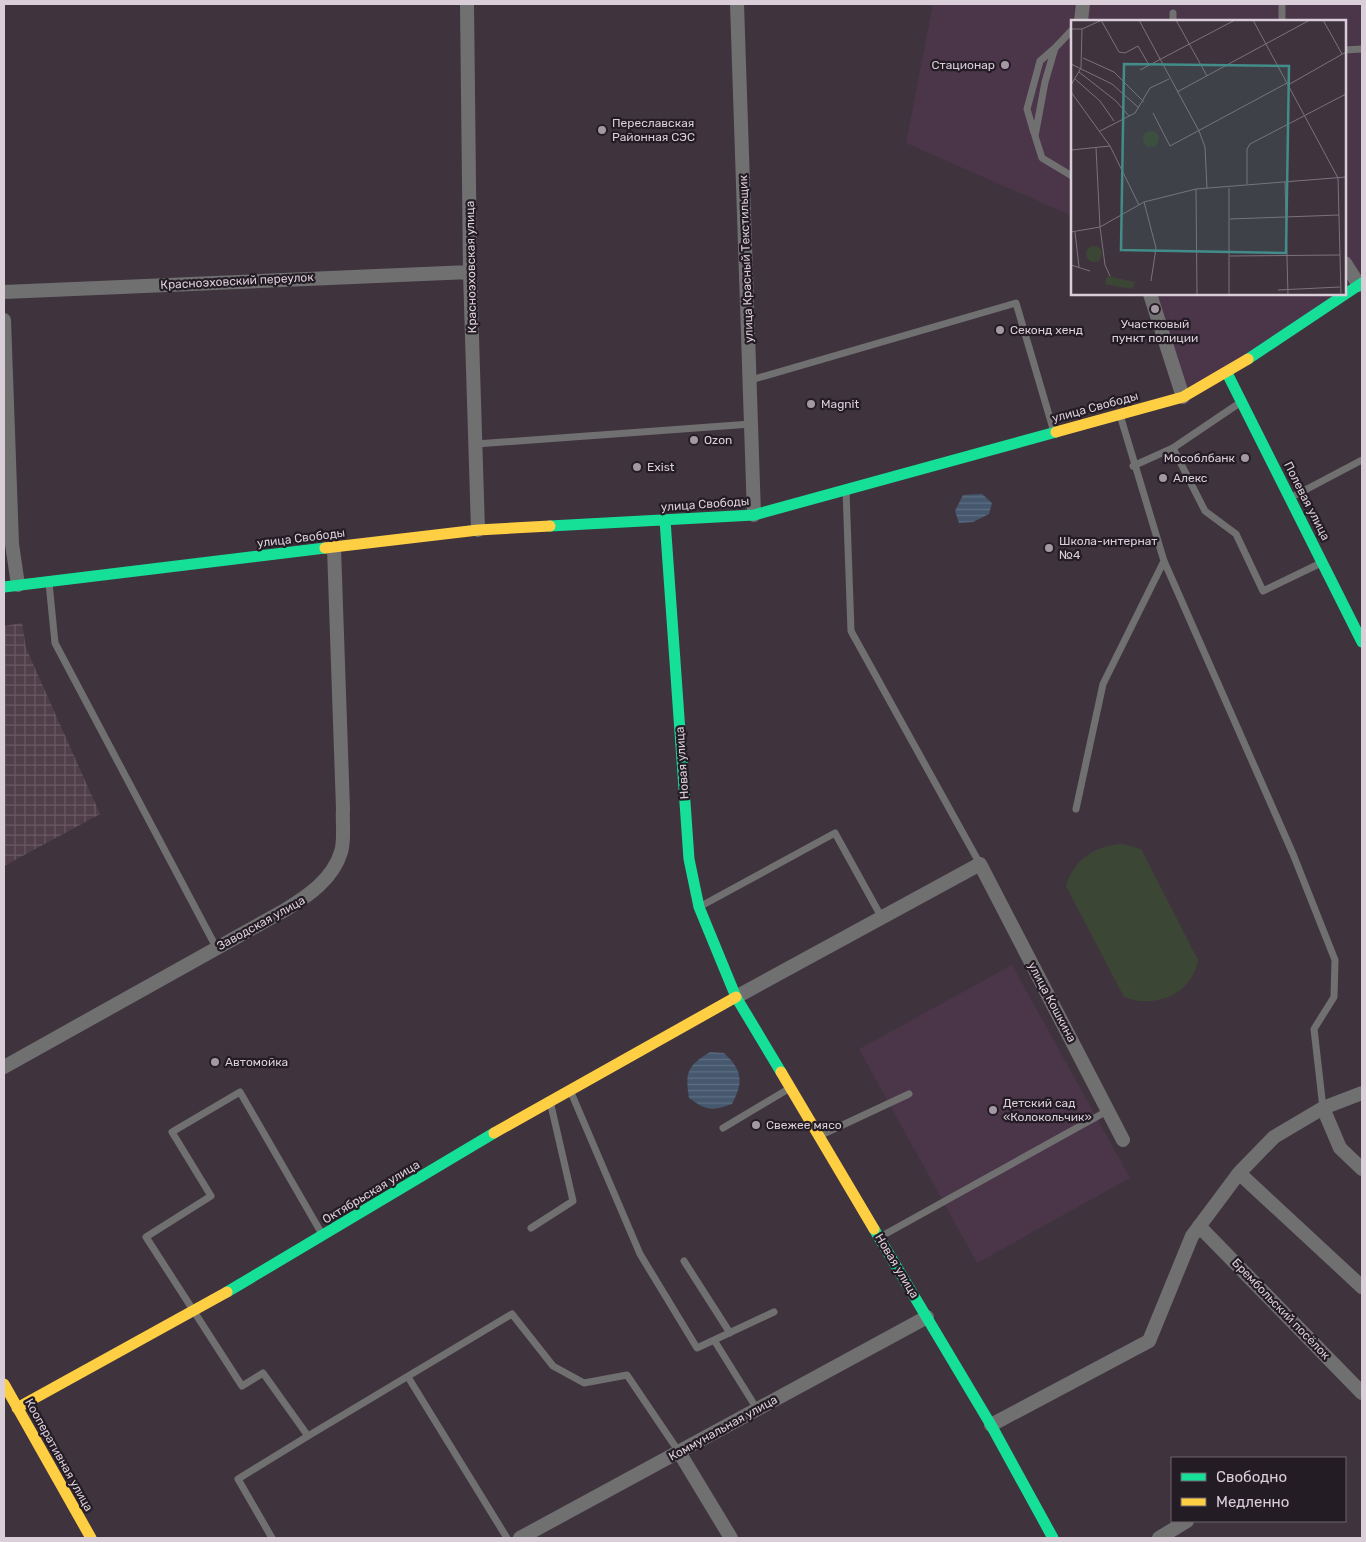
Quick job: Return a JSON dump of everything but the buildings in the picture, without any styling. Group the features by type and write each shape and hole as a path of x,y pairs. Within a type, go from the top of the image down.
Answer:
{"street":[{"name":"Красноэховская улица","path":"467,4 470,272 478,530"},
{"name":"улица Красный Текстильщик","path":"737,4 754,515"},
{"path":"1079,20 1083,4"},
{"path":"1346,264 1361,284"},
{"name":"Красноэховский переулок","path":"4,292 470,272"},
{"name":"улица Свободы","path":"1346,294 1361,284"},
{"path":"1150,295 1184,398"},
{"name":"улица Свободы","path":"12,588 478,530 754,515 1184,398 1227,373 1344,295"},
{"path":"4,320 7,483 12,544 12,588"},
{"name":"Полевая улица","path":"1227,373 1362,642"},
{"name":"Новая улица","path":"665,520 689,859 699,907 736,997 991,1424 1052,1538"},
{"name":"Заводская улица","path":"4,1067 311,894 331,871 341,852 343,809 334,548"},
{"path":"736,997 980,864"},
{"name":"улица Кошкина","path":"980,864 1123,1140"},
{"name":"Октябрьская улица","path":"17,1408 195,1311 323,1237 550,1100 736,997"},
{"path":"991,1424 1148,1341 1192,1236 1239,1173 1274,1137 1323,1108 1362,1093"},
{"path":"1323,1108 1340,1148 1362,1169"},
{"path":"1239,1173 1362,1288"},
{"name":"Брембольский посёлок","path":"1199,1226 1362,1393"},
{"name":"Коммунальная улица","path":"520,1538 927,1317"},
{"name":"Кооперативная улица","path":"4,1386 91,1538"},
{"path":"679,1452 731,1538"},
{"path":"1161,1538 1185,1522"}],"lane":[{"path":"1282,4 1282,20"},
{"path":"1173,13 1173,20"},
{"path":"1071,31 1040,61 1027,110 1042,158 1071,175"},
{"path":"1035,136 1041,99 1055,48"},
{"path":"1346,50 1362,49"},
{"path":"751,380 1016,303 1055,432"},
{"path":"1133,466 1173,448 1241,402"},
{"path":"1120,415 1133,466 1164,561 1293,854 1334,960 1334,997 1314,1029 1323,1108"},
{"path":"476,444 751,424"},
{"path":"1173,448 1205,510 1236,534 1263,591 1322,562"},
{"path":"1290,498 1362,460"},
{"path":"846,489 851,631 980,864"},
{"path":"1076,809 1103,684 1164,561"},
{"path":"49,582 55,644 216,947"},
{"path":"699,907 835,833 882,918"},
{"path":"723,1128 790,1088"},
{"path":"570,1089 640,1254 697,1348 774,1312"},
{"path":"308,1436 263,1372 242,1386 146,1237 211,1196 172,1132 240,1092 323,1237"},
{"path":"819,1136 909,1094"},
{"path":"532,1228 573,1201 550,1100"},
{"path":"880,1237 1109,1110"},
{"path":"684,1261 730,1333"},
{"path":"272,1538 238,1478 512,1314 553,1366 584,1383 627,1375 679,1452"},
{"path":"714,1340 757,1409"},
{"path":"408,1377 507,1538"}],"shaded area":[{"path":"933,4 1362,4 1362,282 1346,293 1346,20 1071,20 1071,216 906,143"},
{"path":"1150,295 1343,295 1183,396"},
{"path":"22,623 26,648 100,814 4,866 4,626"},
{"name":"Детский сад «Колокольчик»","path":"1012,965 1130,1178 977,1263 859,1049"}],"green space":[{"path":"1123,844 1141,849 1198,960 1188,982 1180,990 1159,1000 1147,1001 1124,997 1066,886 1074,868 1087,855 1104,847"}],"water":[{"path":"982,494 992,503 989,514 973,522 959,523 955,511 963,495"},
{"path":"710,1052 724,1053 735,1065 739,1076 738,1089 732,1104 714,1109 705,1107 689,1098 687,1082 692,1066"}],"traffic: fast":[{"path":"1346,294 1362,283"},
{"path":"1248,359 1344,295"},
{"path":"1227,373 1362,642"},
{"path":"550,526 754,515 1056,432"},
{"path":"665,520 689,859 699,907 736,997 781,1072"},
{"path":"4,587 325,548"},
{"path":"227,1292 494,1133"},
{"path":"874,1229 991,1425 1053,1538"}],"traffic: slow":[{"path":"1056,432 1183,397 1248,359"},
{"path":"325,548 478,530 550,526"},
{"path":"494,1133 736,997"},
{"path":"781,1072 874,1229"},
{"path":"17,1408 227,1292"},
{"path":"4,1384 91,1538"}],"place":[{"name":"Стационар","path":"1005,65"},
{"name":"Переславская Районная СЭС","path":"602,130"},
{"name":"Участковый пункт полиции","path":"1155,309"},
{"name":"Секонд хенд","path":"1000,330"},
{"name":"Magnit","path":"811,404"},
{"name":"Ozon","path":"694,440"},
{"name":"Мособлбанк","path":"1245,458"},
{"name":"Exist","path":"637,467"},
{"name":"Алекс","path":"1163,478"},
{"name":"Школа-интернат №4","path":"1049,548"},
{"name":"Автомойка","path":"215,1062"},
{"name":"Детский сад «Колокольчик»","path":"993,1110"},
{"name":"Свежее мясо","path":"756,1125"}]}
